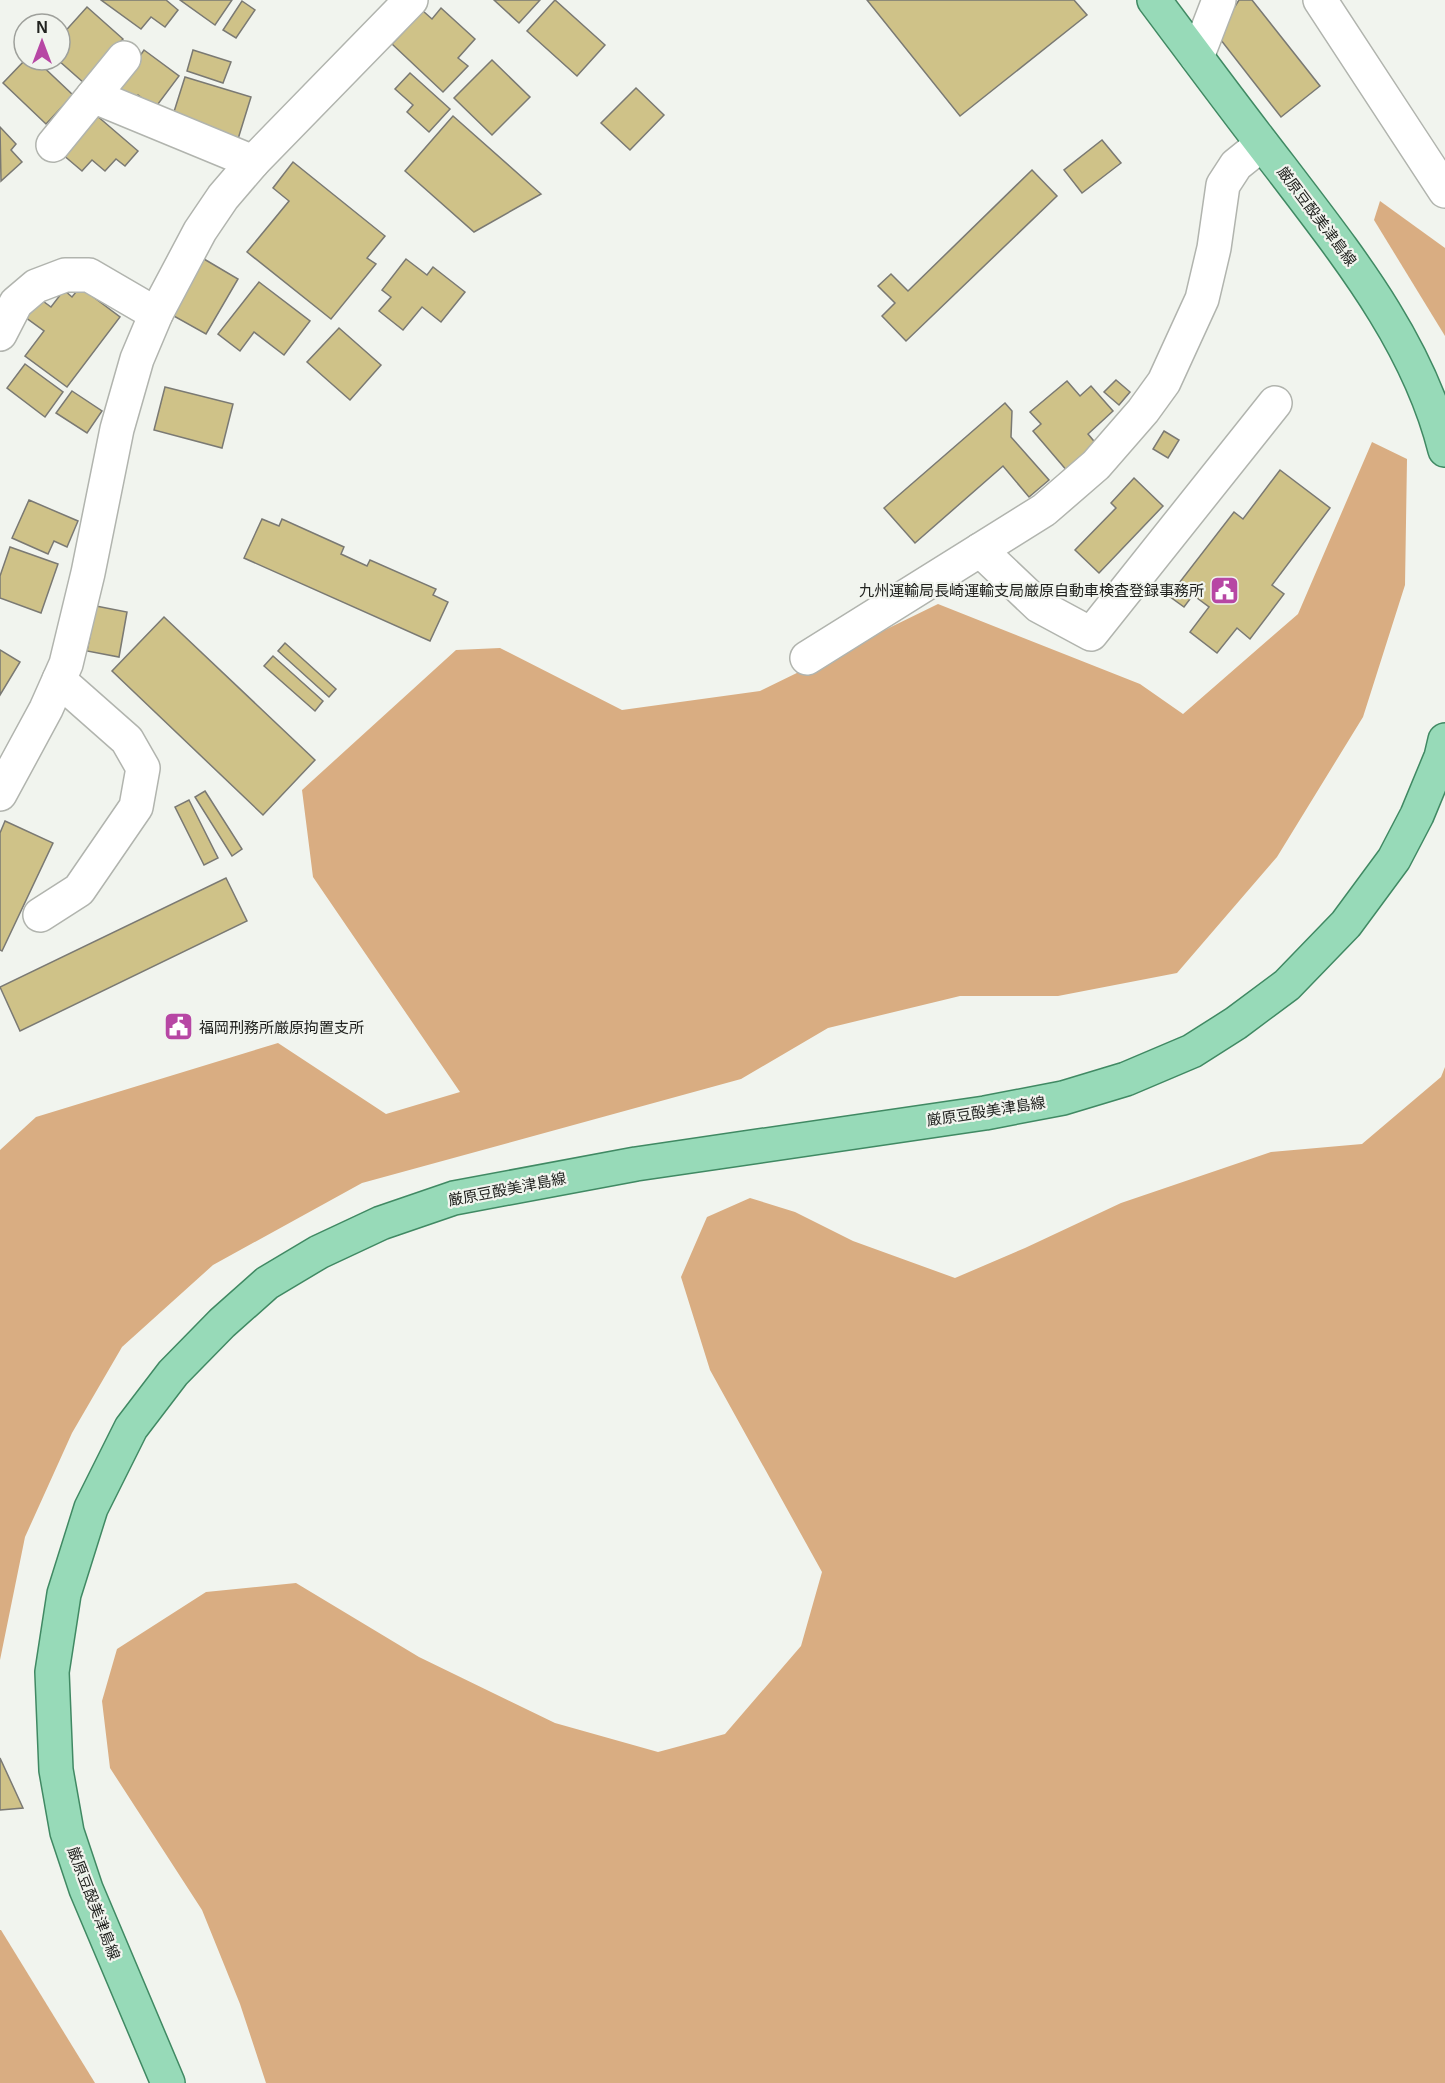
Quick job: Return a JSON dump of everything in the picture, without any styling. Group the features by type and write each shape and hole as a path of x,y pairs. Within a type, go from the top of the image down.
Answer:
{"main road":[{"name":"厳原豆酘美津島線","path":"1155,0 1346,253 1385,310 1418,372 1445,450"},
{"name":"厳原豆酘美津島線","path":"168,2083 86,1888 68,1832 56,1770 52,1672 64,1594 91,1508 131,1428 173,1373 222,1323 267,1283 319,1252 381,1223 454,1198 636,1164 985,1113 1063,1098 1126,1079 1192,1051 1236,1023 1287,985 1346,924 1394,859 1417,815 1441,757 1445,740"}],"street":[{"path":"0,794 66,664 88,573 117,429 137,359 156,314 200,231 223,197 253,162 411,0"},
{"path":"1197,57 1219,0"},
{"path":"1320,0 1445,191"},
{"path":"53,145 124,58"},
{"path":"93,96 253,162"},
{"path":"807,658 1044,510 1096,465 1143,411 1164,381 1202,299 1214,248 1223,185 1236,165 1262,144"},
{"path":"0,334 16,303 36,286 65,275 89,275 156,314"},
{"path":"980,550 1039,606 1090,634 1275,403"},
{"path":"40,915 79,890 136,807 143,768 127,740 59,680"}],"shaded area":[{"path":"1380,201 1445,248 1445,336 1374,220"},
{"path":"1372,442 1407,459 1405,585 1363,717 1277,857 1177,973 1058,996 960,996 828,1028 741,1079 362,1183 213,1265 122,1347 72,1433 25,1537 0,1660 0,1150 36,1117 278,1043 386,1114 460,1092 313,877 302,790 456,650 500,648 622,710 760,691 938,604 1140,684 1183,714 1298,614"},
{"path":"1445,1067 1445,2083 266,2083 240,2004 202,1910 110,1768 102,1701 117,1649 206,1592 296,1583 419,1657 555,1723 658,1752 725,1734 801,1646 822,1572 710,1370 681,1277 707,1217 750,1198 795,1212 853,1241 955,1278 1121,1203 1271,1152 1362,1144 1441,1077"},
{"path":"1,1930 95,2083 0,2083"}],"building":[{"path":"101,0 166,0 178,10 165,27 151,17 141,29"},
{"path":"180,0 232,0 215,25"},
{"path":"494,0 540,0 519,23"},
{"path":"555,0 605,45 577,76 527,31"},
{"path":"867,0 1074,0 1087,15 960,116"},
{"path":"1239,0 1252,0 1320,86 1281,117 1217,35"},
{"path":"242,1 255,10 236,38 223,30"},
{"path":"87,7 123,39 84,83 72,72 72,24"},
{"path":"441,8 475,39 458,58 468,66 443,92 392,44 423,11 432,19"},
{"path":"144,50 179,76 155,108 138,95 133,101 117,89"},
{"path":"193,50 231,62 223,83 187,71"},
{"path":"492,60 530,97 492,135 454,98"},
{"path":"14,72 49,72 73,95 46,124 3,83"},
{"path":"410,73 450,109 429,132 407,112 413,105 395,89"},
{"path":"185,77 251,97 238,139 172,118"},
{"path":"636,88 664,115 630,150 601,123"},
{"path":"96,115 138,151 125,166 116,159 105,171 92,160 82,171 62,154"},
{"path":"453,116 541,194 474,232 405,171"},
{"path":"0,127 16,144 11,150 22,162 1,181"},
{"path":"1102,140 1121,163 1082,193 1064,170"},
{"path":"293,162 385,236 367,258 376,264 331,319 247,252 289,201 273,188"},
{"path":"1032,170 1057,196 906,341 882,316 895,303 878,286 891,274 908,291"},
{"path":"204,259 238,279 206,334 172,315"},
{"path":"406,259 427,275 433,267 465,292 441,322 422,307 403,330 379,311 391,297 382,290"},
{"path":"259,282 310,321 284,355 254,332 240,351 218,334"},
{"path":"80,287 120,317 67,387 25,356 44,331 25,317 40,299 51,307 64,290 72,297"},
{"path":"339,328 381,365 350,400 307,362"},
{"path":"25,364 63,392 45,417 7,388"},
{"path":"1116,380 1130,392 1119,405 1104,392"},
{"path":"1067,381 1080,396 1091,386 1113,411 1088,434 1098,446 1068,472 1033,431 1041,424 1030,412"},
{"path":"165,387 233,404 222,448 154,430"},
{"path":"72,391 102,411 87,433 56,413"},
{"path":"1005,403 1012,411 1011,437 1049,480 1029,497 1003,466 915,543 884,508"},
{"path":"1164,431 1179,440 1168,458 1153,449"},
{"path":"1280,470 1330,508 1272,585 1284,594 1250,639 1237,628 1217,653 1190,632 1209,607 1193,595 1184,607 1169,596 1234,512 1243,519"},
{"path":"1134,478 1163,506 1099,573 1075,550 1116,508 1111,503"},
{"path":"29,500 78,521 67,547 54,541 48,554 12,538"},
{"path":"262,519 279,526 282,519 344,547 341,554 367,566 370,560 436,589 433,595 448,602 430,641 244,558"},
{"path":"10,547 58,564 41,613 0,598 0,576"},
{"path":"96,606 127,612 119,657 87,651"},
{"path":"164,617 315,760 263,815 112,671"},
{"path":"285,643 336,689 329,697 278,651"},
{"path":"0,650 20,662 0,695"},
{"path":"273,656 323,701 315,711 264,666"},
{"path":"205,791 242,849 232,856 195,797"},
{"path":"189,800 218,858 204,865 175,807"},
{"path":"5,821 53,843 2,951 0,950 0,833"},
{"path":"226,878 247,921 20,1031 0,987"},
{"path":"0,1758 23,1808 0,1810"}],"place":[{"name":"九州運輸局長崎運輸支局厳原自動車検査登録事務所","path":"1225,590"},
{"name":"福岡刑務所厳原拘置支所","path":"178,1027"}]}
